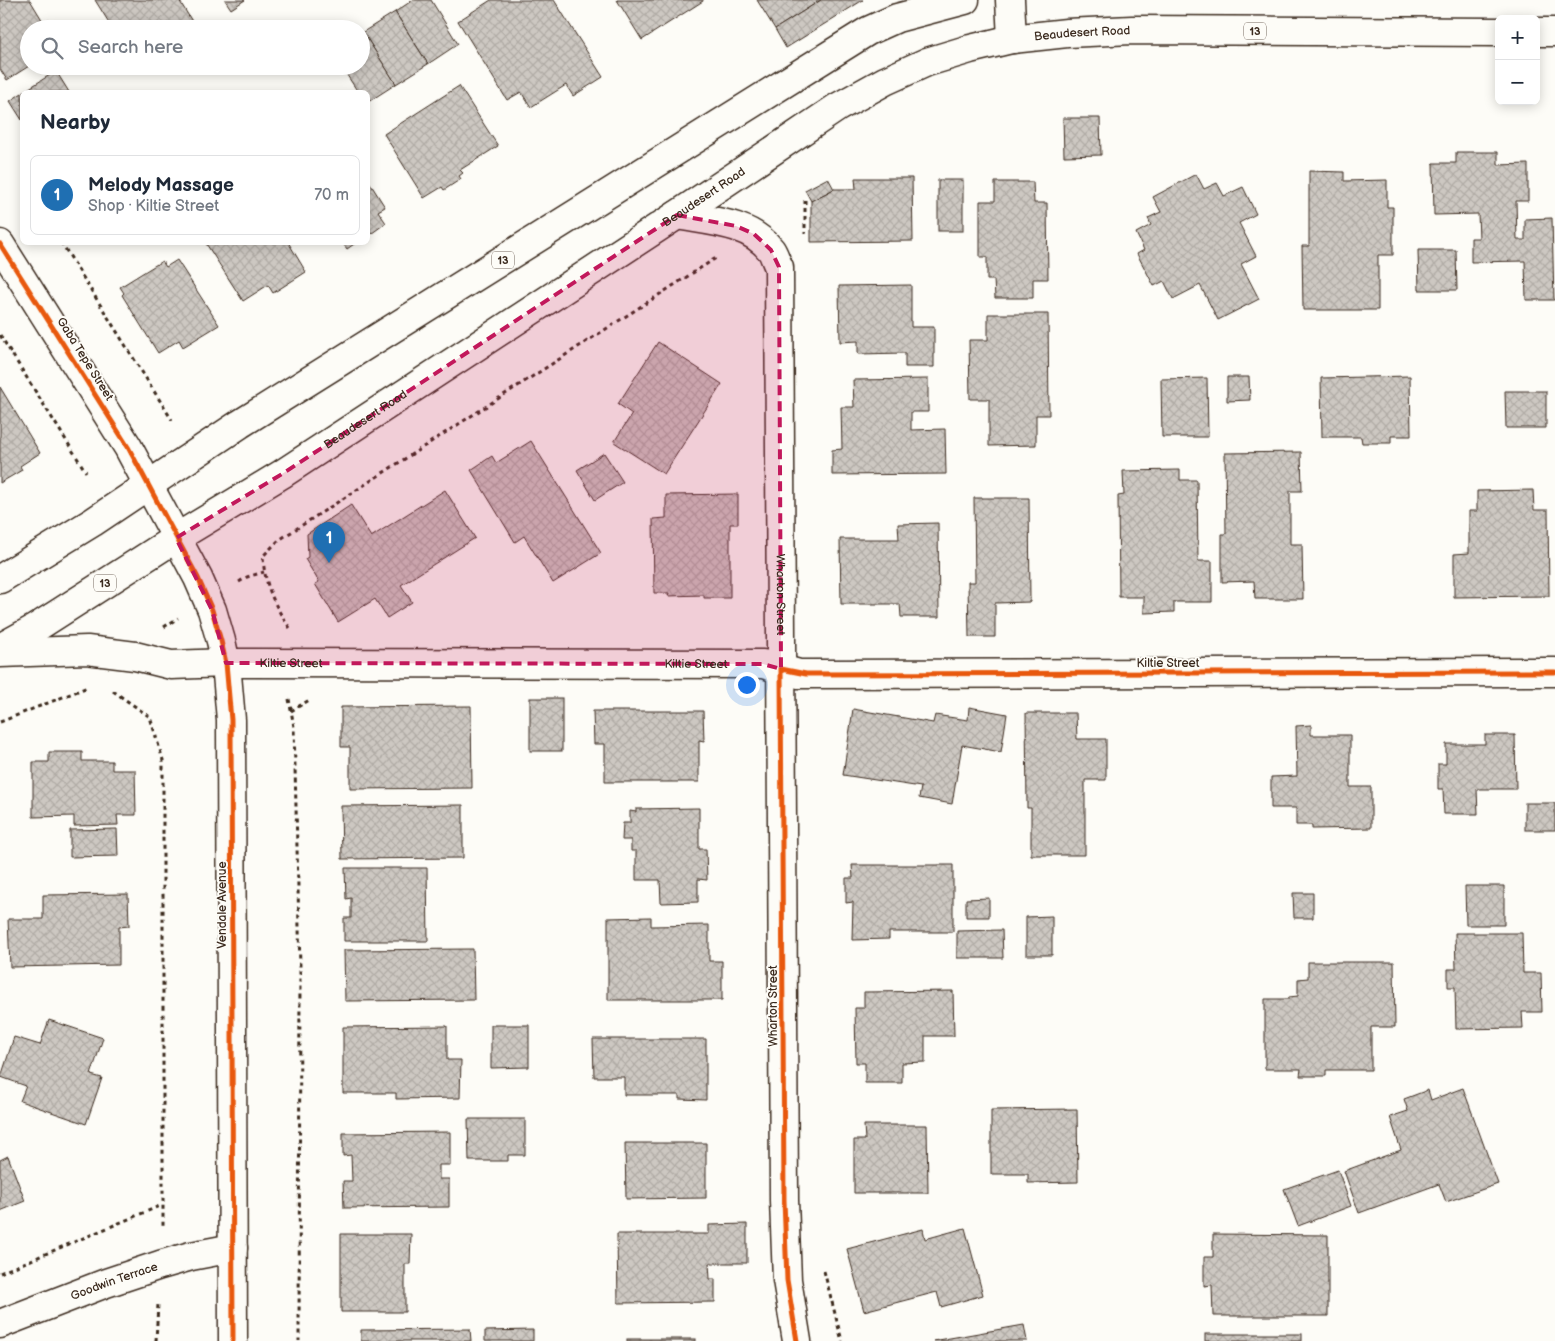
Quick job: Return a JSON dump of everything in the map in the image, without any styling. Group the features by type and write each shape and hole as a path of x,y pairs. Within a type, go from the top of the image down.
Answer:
{"main road":[{"name":"13","path":"0,579 149,486 240,424 868,31 897,18 965,0"},
{"path":"1010,0 1012,39"},
{"name":"Beaudesert Road","path":"0,648 34,629 176,538 282,474 838,107 885,81 927,62 1012,39 1067,33 1132,30 1495,32"},
{"path":"1540,32 1555,32"},
{"name":"Wharton Street","path":"677,214 736,226 754,234 771,250 779,267 784,1200 787,1280 797,1341"},
{"name":"Gaba Tepe Street","path":"0,244 128,447 149,486"},
{"name":"Vendale Avenue","path":"149,486 198,578 212,610 226,663 231,730 233,1341"},
{"name":"Kiltie Street","path":"0,652 87,650 134,656 171,665 226,663 763,664 806,674 1555,672"},
{"name":"Goodwin Terrace","path":"0,1324 106,1283 160,1265 191,1256 233,1248"}],"path":[{"path":"63,245 172,420"},
{"path":"289,636 290,629 280,614 268,588 264,572 263,556 279,540 724,253"},
{"path":"0,335 86,472"},
{"path":"247,577 264,572"},
{"path":"0,722 93,685"},
{"path":"107,687 150,717 163,760 163,1226"},
{"path":"288,696 294,727 300,968 299,1341"},
{"path":"0,1273 162,1206"}],"highlighted area":[{"path":"677,215 736,226 754,234 771,250 779,267 781,669 763,664 226,663 212,610 176,538 282,474"}],"building":[{"path":"0,0 30,0 42,20 20,20 20,72 7,80 0,69"},
{"path":"95,0 179,0 191,20 107,20"},
{"path":"225,0 245,0 231,9"},
{"path":"413,0 431,0 458,44 428,64 395,12"},
{"path":"491,0 554,0 603,77 573,96 566,85 531,107 521,92 507,100 458,21"},
{"path":"617,0 703,0 703,1 642,40"},
{"path":"757,0 821,0 775,29"},
{"path":"821,0 863,0 786,48 775,29"},
{"path":"395,12 428,64 396,84 370,43 370,28"},
{"path":"370,43 396,84 370,101 370,90 357,90 347,75 370,75"},
{"path":"50,75 58,75 68,90 26,90"},
{"path":"459,86 498,146 460,170 463,173 459,176 461,179 444,190 442,187 424,198 384,134"},
{"path":"20,94 20,117 10,101"},
{"path":"1063,118 1100,118 1101,155 1064,156"},
{"path":"1456,152 1498,152 1498,165 1528,164 1528,201 1516,201 1517,240 1525,240 1525,219 1552,218 1554,300 1526,300 1525,261 1471,262 1471,238 1479,238 1478,214 1434,215 1433,163 1456,163"},
{"path":"1309,171 1344,172 1344,181 1387,180 1387,207 1393,207 1393,255 1378,255 1378,310 1303,310 1302,246 1309,246"},
{"path":"1196,174 1204,189 1217,183 1224,196 1243,187 1256,214 1239,223 1256,256 1241,264 1259,299 1218,320 1200,285 1173,299 1164,281 1154,286 1137,254 1144,250 1136,233 1151,225 1148,218 1161,212 1153,197"},
{"path":"828,178 834,189 811,201 805,190"},
{"path":"855,178 912,178 913,241 811,242 811,201 834,189 856,189"},
{"path":"938,180 963,180 963,231 938,231"},
{"path":"995,182 1033,182 1034,203 1047,203 1048,279 1033,279 1033,298 995,298 994,280 987,280 987,257 980,257 980,201 995,201"},
{"path":"370,183 385,207 378,211 386,223 370,235"},
{"path":"207,245 290,245 306,272 273,293 268,285 243,301"},
{"path":"344,245 353,245 347,249"},
{"path":"1418,250 1456,250 1457,290 1419,290"},
{"path":"177,260 219,325 183,347 179,340 158,353 122,295 124,293 120,287 162,261 166,267"},
{"path":"911,285 911,327 934,327 934,367 905,367 905,353 858,354 858,341 840,342 839,286"},
{"path":"988,314 1048,314 1049,415 1036,415 1036,445 989,446 989,399 970,399 969,340 988,340"},
{"path":"658,342 722,384 664,474 614,442 632,414 618,404"},
{"path":"1410,376 1411,436 1391,436 1391,443 1362,443 1361,437 1322,437 1321,378"},
{"path":"1227,377 1249,377 1250,400 1227,401"},
{"path":"1207,378 1208,437 1162,437 1161,379"},
{"path":"928,379 928,412 911,412 911,430 945,429 946,474 832,475 832,450 842,449 841,407 854,407 853,380"},
{"path":"0,387 40,453 20,466 22,470 0,483"},
{"path":"1505,391 1546,391 1546,428 1506,428"},
{"path":"531,441 601,553 553,583 524,536 515,542 471,470 492,456 496,463"},
{"path":"1301,452 1302,491 1290,491 1290,544 1302,544 1303,599 1255,599 1254,581 1222,582 1222,534 1226,534 1225,453"},
{"path":"604,453 623,482 595,500 577,470"},
{"path":"1180,470 1180,480 1197,480 1198,561 1212,561 1212,602 1174,602 1174,612 1144,613 1144,597 1119,597 1118,496 1124,495 1123,471"},
{"path":"445,490 475,538 401,585 412,602 387,618 375,599 338,622 315,584 319,582 305,559 308,557 307,534 351,505 371,537"},
{"path":"1533,490 1534,510 1548,510 1549,596 1454,597 1454,554 1469,553 1469,511 1477,511 1477,491"},
{"path":"738,494 738,524 730,524 730,598 704,598 704,595 668,596 669,593 654,593 653,519 666,518 666,495"},
{"path":"974,498 1029,498 1030,602 995,603 995,637 969,637 968,582 975,582"},
{"path":"938,523 939,617 901,617 900,604 841,604 840,539 899,539 898,524"},
{"path":"530,698 562,698 562,751 530,751"},
{"path":"471,706 472,788 350,789 350,747 341,747 341,707"},
{"path":"969,707 1007,714 1001,752 962,745 952,804 919,798 921,787 843,775 853,709 933,723 935,715 968,720"},
{"path":"593,711 703,711 704,741 699,740 699,782 605,782 605,744 594,744"},
{"path":"1026,713 1076,713 1077,739 1106,739 1106,780 1085,780 1085,855 1031,855 1031,808 1027,808"},
{"path":"1311,725 1311,735 1350,735 1350,787 1371,787 1371,828 1312,829 1312,825 1296,825 1296,808 1271,808 1271,777 1297,776 1296,726"},
{"path":"1485,735 1515,735 1516,789 1477,789 1478,814 1444,814 1443,789 1438,789 1438,764 1446,764 1446,744 1485,744"},
{"path":"49,752 82,752 82,761 112,761 112,770 135,770 136,815 117,815 118,825 74,826 74,816 33,817 33,762 49,762"},
{"path":"1525,803 1555,803 1555,830 1525,830"},
{"path":"463,805 463,858 342,859 341,806"},
{"path":"699,808 699,849 706,849 707,880 698,879 698,902 661,903 660,880 636,880 636,851 631,851 631,840 622,840 623,823 630,823 630,811 636,812 636,809"},
{"path":"117,829 118,856 70,857 70,830"},
{"path":"852,865 953,865 953,932 889,932 889,939 852,940 853,902 846,903 846,878 853,878"},
{"path":"345,868 427,868 428,941 344,941 344,918 351,918 351,898 346,899"},
{"path":"1465,886 1504,886 1504,925 1466,925"},
{"path":"1293,893 1313,893 1313,918 1294,918"},
{"path":"128,894 129,926 119,927 119,965 10,967 8,919 43,919 43,895"},
{"path":"989,898 989,917 966,917 966,899"},
{"path":"1052,916 1052,955 1026,955 1026,917"},
{"path":"651,917 651,926 709,925 709,961 722,961 722,1000 608,1000 608,918"},
{"path":"1002,930 1003,958 957,958 957,931"},
{"path":"1455,933 1522,933 1523,973 1541,973 1542,1012 1522,1012 1523,1028 1456,1029 1455,987 1448,987 1448,969 1456,969"},
{"path":"473,949 474,1000 345,1001 344,950"},
{"path":"1308,962 1394,962 1395,1027 1371,1027 1371,1070 1326,1070 1326,1076 1300,1076 1301,1069 1265,1069 1265,999 1289,999 1289,997 1298,996 1298,979 1308,978"},
{"path":"953,991 954,1036 925,1036 925,1062 902,1063 902,1083 865,1083 865,1063 856,1063 855,1008 864,1008 864,992"},
{"path":"49,1020 103,1038 91,1075 102,1078 86,1124 20,1101 26,1086 1,1077 14,1037 40,1045"},
{"path":"491,1025 529,1025 529,1067 491,1068"},
{"path":"447,1026 447,1060 461,1060 460,1098 396,1099 396,1093 343,1093 343,1027"},
{"path":"593,1039 706,1039 706,1100 679,1099 679,1095 624,1095 624,1077 594,1077"},
{"path":"1463,1088 1498,1184 1446,1202 1439,1184 1359,1213 1344,1171 1401,1150 1390,1117 1408,1111 1404,1099 1428,1090 1431,1100"},
{"path":"1077,1109 1078,1182 1028,1183 1028,1174 991,1174 991,1110"},
{"path":"468,1119 525,1119 525,1155 508,1155 508,1161 469,1161"},
{"path":"864,1125 927,1125 928,1193 854,1193 854,1140 865,1140"},
{"path":"450,1132 450,1165 439,1165 439,1179 449,1179 449,1207 344,1208 343,1181 352,1181 351,1155 343,1156 343,1133"},
{"path":"625,1143 706,1143 706,1198 626,1199"},
{"path":"8,1156 25,1201 0,1211 0,1160"},
{"path":"1338,1170 1351,1206 1298,1226 1284,1189"},
{"path":"747,1224 747,1263 709,1263 710,1279 715,1279 715,1302 618,1303 617,1234 709,1234 709,1225"},
{"path":"965,1228 983,1295 941,1307 937,1292 864,1311 847,1249 923,1229 925,1239"},
{"path":"341,1234 411,1234 410,1264 405,1264 405,1312 341,1312"},
{"path":"1213,1234 1328,1235 1328,1316 1213,1316 1212,1285 1204,1286 1204,1257 1213,1257"},
{"path":"1024,1325 1027,1341 933,1341"},
{"path":"470,1329 471,1341 361,1341 361,1330"},
{"path":"533,1330 533,1341 485,1341 485,1331"},
{"path":"1205,1334 1302,1334 1302,1341 1205,1341"},
{"path":"627,1339 696,1339 696,1341 627,1341"}],"cycle path":[{"path":"0,244 128,447 198,578 212,610 226,663 231,720 233,1341"},
{"path":"797,1341 787,1280 784,1200 781,669 806,674 1555,672"}],"place":[{"name":"Melody Massage","path":"329,563"}]}
